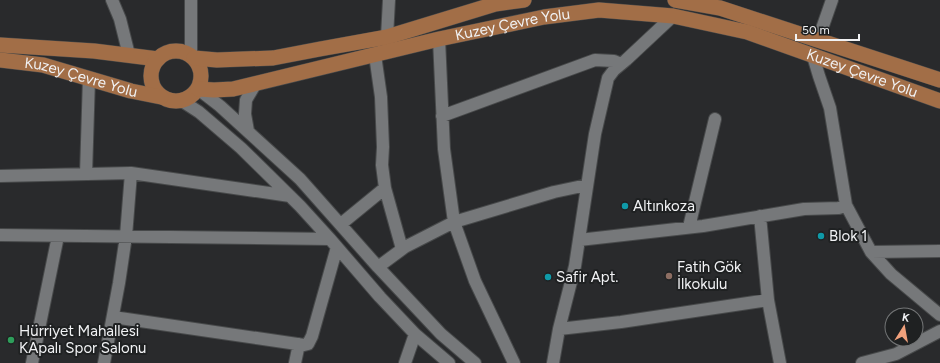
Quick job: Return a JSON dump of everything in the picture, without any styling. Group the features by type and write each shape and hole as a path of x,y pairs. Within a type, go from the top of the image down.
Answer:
{"main road":[{"name":"Kuzey Çevre Yolu","path":"192,57 218,60 273,58 387,37 496,4 524,0"},
{"name":"Kuzey Çevre Yolu","path":"680,0 720,8 940,80"},
{"name":"Kuzey Çevre Yolu","path":"198,90 233,89 439,40 544,17 599,10 673,16 747,32 940,101"},
{"name":"Kuzey Çevre Yolu","path":"0,45 94,51 158,59"},
{"path":"175,51 192,57 198,65 201,76 198,90 192,96 182,101 171,101 161,97 153,88 150,77 153,66 158,59 164,54 175,51"},
{"name":"Kuzey Çevre Yolu","path":"0,60 43,65 161,97"}],"street":[{"path":"112,0 120,19 129,55"},
{"path":"192,0 192,57"},
{"path":"387,37 389,0"},
{"path":"818,40 832,0"},
{"path":"553,363 559,328 575,266 595,134 608,78 614,70 673,16"},
{"path":"439,40 444,148 454,222 475,281 514,363"},
{"path":"375,55 381,97 383,146 382,165 385,188 402,249"},
{"path":"814,56 830,108 846,205 870,252 891,274 940,315"},
{"path":"442,116 595,60 614,61 621,64"},
{"path":"86,174 89,78"},
{"path":"248,131 245,114 246,100 256,83"},
{"path":"198,90 220,106 300,179 378,267 441,334 475,363"},
{"path":"182,101 199,112 241,148 290,196 415,334 449,363"},
{"path":"689,227 715,119"},
{"path":"104,363 126,236 131,173"},
{"path":"0,176 131,173 290,196"},
{"path":"378,267 402,249 454,222 554,192 587,185"},
{"path":"341,224 385,188"},
{"path":"579,240 689,227 804,208 839,208 846,205"},
{"path":"760,216 768,300 780,363"},
{"path":"0,235 126,236 334,243"},
{"path":"32,363 58,236"},
{"path":"113,317 299,344 308,344 312,336 334,243"},
{"path":"870,252 940,251"},
{"path":"559,328 621,322 768,300"},
{"path":"862,363 899,358 940,331"},
{"path":"405,363 415,334"},
{"path":"295,363 299,344"}],"place":[{"name":"Altınkoza","path":"625,206"},
{"name":"Blok 1","path":"821,236"},
{"name":"Fatih Gök İlkokulu","path":"669,276"},
{"name":"Safir Apt.","path":"548,277"},
{"name":"Hürriyet Mahallesi KApalı Spor Salonu","path":"11,340"}]}
